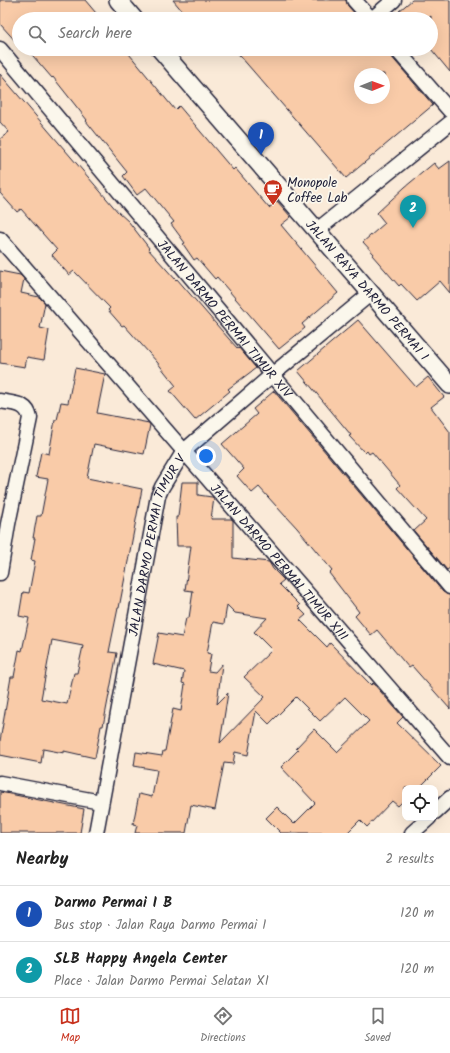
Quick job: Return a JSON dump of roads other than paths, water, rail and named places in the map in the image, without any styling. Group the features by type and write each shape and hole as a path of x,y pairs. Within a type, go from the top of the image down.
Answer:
{"street":[{"path":"118,0 128,12"},
{"path":"354,0 365,12"},
{"path":"379,12 394,0"},
{"name":"JALAN DARMO PERMAI TIMUR XIV","path":"0,49 450,587"},
{"name":"JALAN RAYA DARMO PERMAI I","path":"166,56 450,385"},
{"path":"402,56 450,111"},
{"path":"316,231 450,123"},
{"name":"JALAN DARMO PERMAI TIMUR XIII","path":"0,239 6,253 184,451 450,758"},
{"name":"JALAN DARMO PERMAI TIMUR V","path":"96,833 158,496 162,487 184,451 272,374 370,294"},
{"path":"0,401 22,406 26,408 29,413 29,426 4,524 0,573"},
{"path":"0,783 101,802"},
{"path":"438,809 450,798"},
{"path":"412,833 426,821"}],"place":[{"name":"Darmo Permai I B","path":"261,155"},
{"name":"Monopole Coffee Lab","path":"273,206"},
{"name":"SLB Happy Angela Center","path":"413,228"}]}
